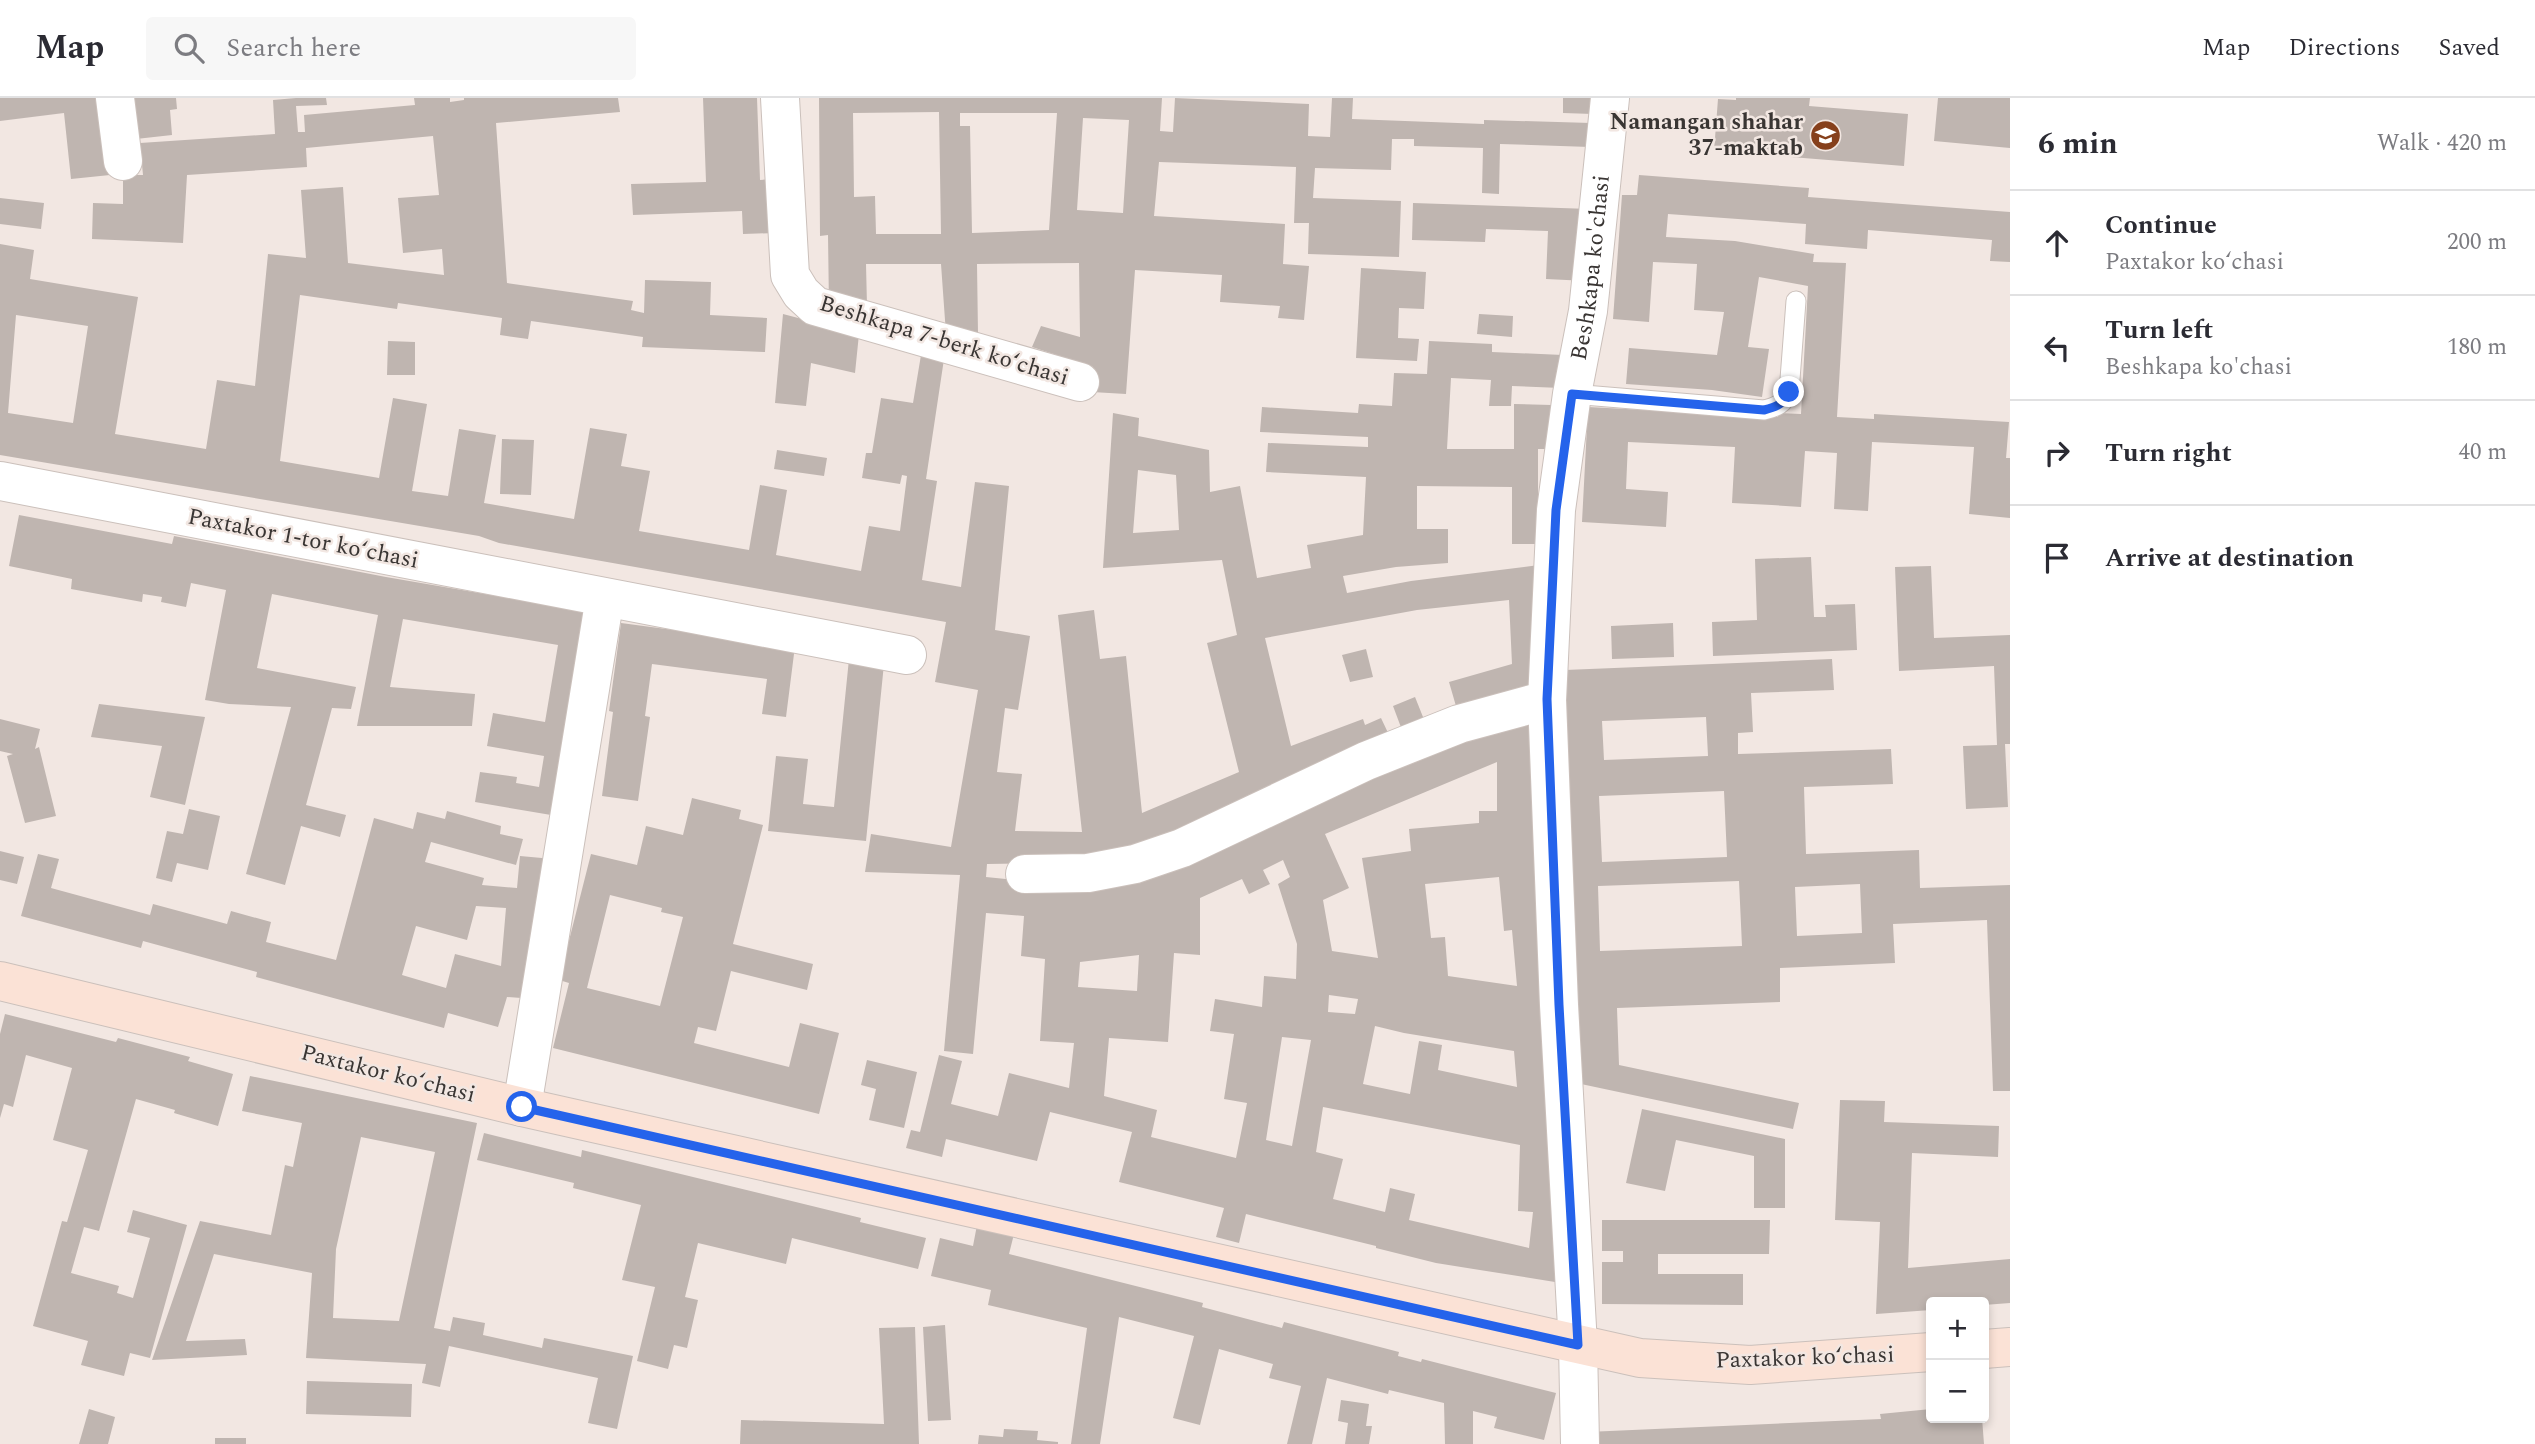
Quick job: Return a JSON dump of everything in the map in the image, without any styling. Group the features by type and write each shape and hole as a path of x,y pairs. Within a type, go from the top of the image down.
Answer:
{"main road":[{"name":"Paxtakor koʻchasi","path":"0,981 522,1107 1640,1358 1750,1365 1926,1352"},
{"path":"1989,1349 2010,1347"}],"street":[{"path":"116,98 122,161"},
{"name":"Beshkapa 7-berk koʻchasi","path":"780,98 790,275 801,293 815,306 1080,382"},
{"name":"Beshkapa ko'chasi","path":"1580,1444 1578,1345 1559,1005 1547,699 1556,510 1572,394 1588,310 1610,98"},
{"name":"Paxtakor 1-tor koʻchasi","path":"0,481 907,655"},
{"path":"522,1107 605,597"},
{"path":"1025,874 1088,873 1135,864 1182,848 1366,761 1459,724 1547,699"}],"lane":[{"path":"1572,394 1764,410 1777,407 1789,392 1796,301"}],"building":[{"path":"0,98 101,98 110,175 71,179 64,113 0,121"},
{"path":"132,98 176,98 177,109 170,110 172,135 136,139"},
{"path":"326,98 327,105 296,106 298,132 305,132 304,115 415,105 414,98 450,98 450,102 464,98 618,98 620,112 496,123 507,283 633,301 631,310 644,313 645,280 711,282 710,315 767,318 765,352 642,347 643,337 531,321 528,339 500,335 502,318 398,303 397,309 300,295 280,461 379,478 393,398 427,404 412,491 448,496 459,429 496,435 484,503 574,519 590,428 627,434 621,466 650,471 639,531 749,550 760,485 787,490 776,555 861,571 869,526 900,531 907,476 902,475 900,484 862,478 866,453 872,453 881,398 913,403 921,355 944,359 926,479 937,481 922,580 961,587 975,482 1009,486 995,630 1030,636 1018,710 1005,708 997,772 1022,774 1015,831 1082,832 1058,615 1094,610 1100,659 1126,656 1142,813 1239,772 1207,643 1237,635 1222,560 1103,568 1113,413 1139,418 1138,436 1209,450 1210,492 1240,486 1257,578 1311,568 1307,545 1363,535 1366,477 1266,472 1268,443 1368,447 1368,437 1260,432 1262,407 1358,413 1359,404 1392,406 1394,373 1427,374 1429,341 1492,344 1492,352 1563,355 1561,388 1512,386 1511,406 1489,406 1491,380 1451,378 1447,449 1514,449 1514,404 1551,405 1550,449 1538,449 1538,544 1512,544 1512,487 1417,486 1417,529 1448,529 1448,563 1396,567 1343,576 1347,593 1411,581 1539,565 1544,685 1458,713 1449,682 1512,664 1509,600 1417,610 1265,638 1291,746 1363,719 1365,725 1381,718 1390,737 1374,744 1375,747 1122,862 987,864 986,877 1055,884 1168,869 1350,784 1534,714 1534,839 1551,1028 1551,1214 1561,1214 1555,1282 1436,1263 1246,1214 1239,1243 1216,1237 1224,1208 1119,1182 1132,1132 1050,1112 1037,1161 946,1139 942,1157 906,1148 911,1130 920,1132 939,1055 962,1061 951,1104 998,1116 1009,1073 1069,1088 1074,1043 1040,1041 1045,959 1021,956 1024,916 986,913 973,1054 944,1051 960,875 865,872 871,834 951,847 978,690 935,682 946,622 499,543 479,536 0,455 0,244 34,250 30,279 138,297 115,434 206,449 217,380 255,386 268,254 306,258 301,190 343,187 348,263 444,275 442,249 403,253 398,198 439,195 433,136 306,148 307,167 187,175 183,243 92,239 93,203 123,204 123,175 143,175 140,143 275,134 273,100","holes":["16,315 88,326 73,423 8,413","1138,470 1176,475 1179,530 1133,533","1497,762 1497,811 1479,811 1479,823 1409,829 1411,851 1362,858 1378,958 1332,951 1323,900 1349,888 1325,834","1283,860 1290,877 1278,884 1297,944 1296,979 1264,976 1262,1007 1215,999 1210,1031 1234,1034 1224,1099 1247,1103 1236,1158 1151,1137 1157,1110 1104,1096 1109,1038 1168,1042 1174,953 1200,955 1200,898 1242,879 1249,894 1270,884 1263,870","1499,877 1504,931 1512,930 1517,986 1448,976 1445,937 1431,938 1425,884","1139,955 1137,991 1078,987 1080,962","1329,995 1358,999 1355,1014 1328,1012","1375,1026 1514,1051 1517,1087 1438,1070 1442,1045 1419,1041 1410,1094 1363,1084","1282,1037 1311,1040 1292,1146 1266,1140","1323,1107 1520,1145 1518,1211 1533,1212 1529,1248 1409,1220 1415,1194 1390,1188 1385,1212 1333,1199 1343,1159 1316,1152"]},
{"path":"703,98 757,98 760,180 773,179 775,233 743,234 742,211 633,215 631,184 706,182"},
{"path":"819,98 1162,98 1160,131 1173,132 1175,98 1309,104 1308,136 1330,137 1332,98 1353,98 1352,119 1484,124 1484,120 1591,123 1590,147 1500,144 1499,194 1482,193 1483,148 1414,146 1414,139 1392,139 1391,170 1315,168 1313,198 1401,201 1399,257 1308,254 1309,223 1294,223 1296,167 1159,162 1154,216 1285,224 1283,264 1309,266 1304,320 1278,318 1280,306 1220,302 1222,275 1135,270 1126,394 1092,392 1093,367 1032,347 1041,326 1080,337 1079,263 977,264 978,334 946,334 941,264 866,264 867,306 829,307 828,235 820,236","holes":["939,112 941,234 876,234 875,196 854,197 853,113","960,113 1057,113 1049,230 972,233 970,126 960,126","1083,118 1129,120 1123,213 1077,210"]},
{"path":"1563,98 1594,98 1593,114 1563,113"},
{"path":"1810,98 1809,106 1908,114 1904,166 1714,151 1718,99"},
{"path":"1938,98 2010,98 2010,148 1934,141"},
{"path":"1639,175 1809,188 1808,197 2010,212 2010,262 1990,261 1992,240 1868,230 1867,249 1805,244 1806,224 1668,214 1666,237 1735,241 1814,254 1813,262 1846,263 1837,417 1874,419 1874,414 2009,422 2006,458 2010,458 2010,518 1969,514 1974,447 1872,442 1868,511 1834,509 1837,453 1805,451 1801,507 1732,503 1735,447 1628,442 1626,489 1668,492 1666,527 1582,522 1588,407 1778,417 1778,413 1801,414 1808,286 1759,277 1748,347 1769,349 1762,397 1712,390 1626,384 1629,348 1717,355 1724,312 1694,310 1697,264 1653,262 1649,322 1613,319 1622,195 1637,195"},
{"path":"0,198 44,203 41,229 0,224"},
{"path":"1413,203 1590,209 1587,281 1546,279 1548,231 1486,229 1485,242 1412,240"},
{"path":"1361,268 1426,272 1424,309 1399,308 1398,338 1419,339 1417,361 1356,358"},
{"path":"783,314 859,334 855,373 811,363 806,406 775,403"},
{"path":"1479,314 1513,316 1512,337 1477,334"},
{"path":"388,341 415,342 415,375 387,375"},
{"path":"502,439 534,440 531,495 500,494"},
{"path":"777,450 827,458 824,476 774,469"},
{"path":"19,515 172,544 174,536 386,577 597,613 563,817 475,802 480,772 517,777 516,783 539,787 544,756 487,746 493,713 545,722 558,645 403,619 390,687 475,694 472,726 357,726 378,615 272,594 257,668 356,687 351,709 332,708 306,805 346,815 340,837 301,826 285,885 246,874 291,707 205,700 226,590 191,583 186,607 161,602 162,597 143,594 142,602 71,589 72,579 9,566"},
{"path":"1811,557 1814,617 1826,617 1825,605 1855,604 1857,650 1713,656 1712,622 1757,620 1755,559"},
{"path":"1931,566 1934,638 2010,635 2010,744 2005,744 2008,807 1966,809 1963,746 1997,745 1994,666 1899,671 1895,567"},
{"path":"621,623 795,646 786,717 762,714 767,679 652,664 645,716 650,717 638,801 602,796 613,712 609,711"},
{"path":"1673,623 1674,657 1612,659 1611,626"},
{"path":"1366,649 1373,677 1350,682 1342,655"},
{"path":"849,659 884,664 866,841 768,831 776,756 808,759 803,804 834,807"},
{"path":"1832,659 1834,690 1751,693 1753,732 1738,733 1738,754 1891,749 1893,784 1804,787 1806,854 1919,850 1920,888 2010,885 2010,1091 1993,1091 1987,920 1893,924 1895,963 1780,968 1780,1002 1617,1008 1619,1065 1799,1103 1793,1129 1581,1084 1565,670","holes":["1706,717 1708,756 1604,760 1602,721","1724,791 1727,857 1602,862 1599,796","1739,881 1742,946 1600,951 1598,886","1860,884 1862,933 1797,936 1795,887"]},
{"path":"1415,697 1425,722 1402,730 1393,706"},
{"path":"99,704 205,717 185,805 150,797 162,746 91,737"},
{"path":"0,719 40,729 35,749 39,747 56,816 25,823 7,756 13,754 0,751"},
{"path":"692,798 741,810 739,819 763,825 733,944 813,964 807,990 731,971 716,1031 698,1027 694,1043 789,1067 800,1023 839,1033 819,1114 553,1048 569,983 559,980 591,854 637,865 646,826 683,835","holes":["610,895 662,908 661,912 683,917 660,1006 587,988"]},
{"path":"189,809 220,816 208,870 177,863 172,882 156,878 167,831 183,834"},
{"path":"447,811 501,826 500,834 523,839 516,865 431,842 425,862 484,878 482,885 517,888 520,856 553,859 535,999 507,997 498,1027 448,1013 444,1028 256,977 257,972 143,941 141,948 21,916 38,854 59,859 51,888 150,915 153,904 227,924 231,911 271,922 266,942 336,960 374,818 413,829 417,812 445,819","holes":["476,906 506,908 501,966 455,954 446,988 402,975 416,926 467,940"]},
{"path":"0,851 24,857 17,884 0,880"},
{"path":"5,1014 116,1042 118,1038 190,1057 188,1061 233,1074 218,1126 136,1099 99,1231 84,1227 71,1273 119,1286 117,1293 133,1298 150,1238 127,1232 133,1210 187,1225 150,1358 130,1353 124,1376 81,1365 88,1341 33,1326 62,1221 67,1222 88,1150 53,1140 72,1068 26,1055 13,1107 4,1104 0,1118 0,1034"},
{"path":"867,1060 917,1072 904,1128 869,1120 876,1089 861,1085"},
{"path":"250,1076 477,1123 434,1328 450,1331 453,1317 485,1323 483,1335 542,1348 544,1338 633,1356 617,1429 588,1423 598,1378 449,1346 440,1387 422,1383 426,1364 306,1358 312,1273 214,1254 186,1341 245,1339 247,1355 152,1360 200,1221 271,1235 285,1165 293,1167 302,1123 242,1111","holes":["361,1137 435,1152 399,1321 333,1318 336,1249"]},
{"path":"1840,1100 1885,1101 1884,1122 1999,1126 1998,1157 1912,1153 1908,1268 2010,1259 2010,1303 1989,1305 1989,1297 1926,1297 1926,1310 1876,1314 1880,1222 1835,1220"},
{"path":"1642,1109 1785,1139 1785,1208 1754,1208 1754,1156 1676,1140 1665,1191 1626,1183"},
{"path":"484,1133 581,1157 582,1150 861,1218 860,1222 926,1238 918,1269 792,1238 786,1264 698,1243 685,1297 698,1300 687,1348 674,1345 668,1369 637,1361 655,1287 622,1280 641,1205 573,1188 574,1183 477,1160"},
{"path":"1602,1220 1770,1220 1769,1254 1658,1254 1658,1274 1743,1274 1743,1305 1602,1304 1602,1262 1623,1262 1623,1251 1602,1251"},
{"path":"977,1225 1014,1234 1009,1254 1203,1303 1202,1307 1282,1328 1284,1322 1399,1352 1398,1356 1421,1362 1422,1359 1556,1393 1544,1440 1494,1428 1497,1417 1473,1411 1473,1444 1445,1444 1444,1403 1389,1390 1388,1394 1327,1378 1312,1444 1287,1444 1301,1386 1269,1378 1273,1364 1219,1349 1200,1425 1173,1418 1194,1336 1119,1317 1100,1444 1071,1444 1087,1328 988,1305 991,1290 931,1276 940,1238 973,1246"},
{"path":"945,1325 951,1420 928,1421 923,1327"},
{"path":"915,1327 919,1444 740,1444 741,1420 884,1424 879,1328"},
{"path":"307,1381 412,1384 411,1417 306,1414"},
{"path":"1341,1400 1369,1404 1366,1426 1372,1426 1369,1444 1345,1444 1348,1423 1338,1421"},
{"path":"89,1409 115,1417 108,1444 79,1444"},
{"path":"1926,1409 1926,1423 1982,1423 1984,1444 1587,1444 1587,1432 1881,1419 1880,1414"},
{"path":"1004,1429 1038,1431 1037,1440 1058,1444 978,1444 979,1435 1003,1437"},
{"path":"215,1438 246,1438 246,1444 215,1444"}],"place":[{"name":"Namangan shahar 37-maktab","path":"1826,135"}],"route":[{"path":"522,1107 1578,1345 1559,1005 1547,699 1556,510 1572,394 1764,410 1777,407 1789,392"}]}
